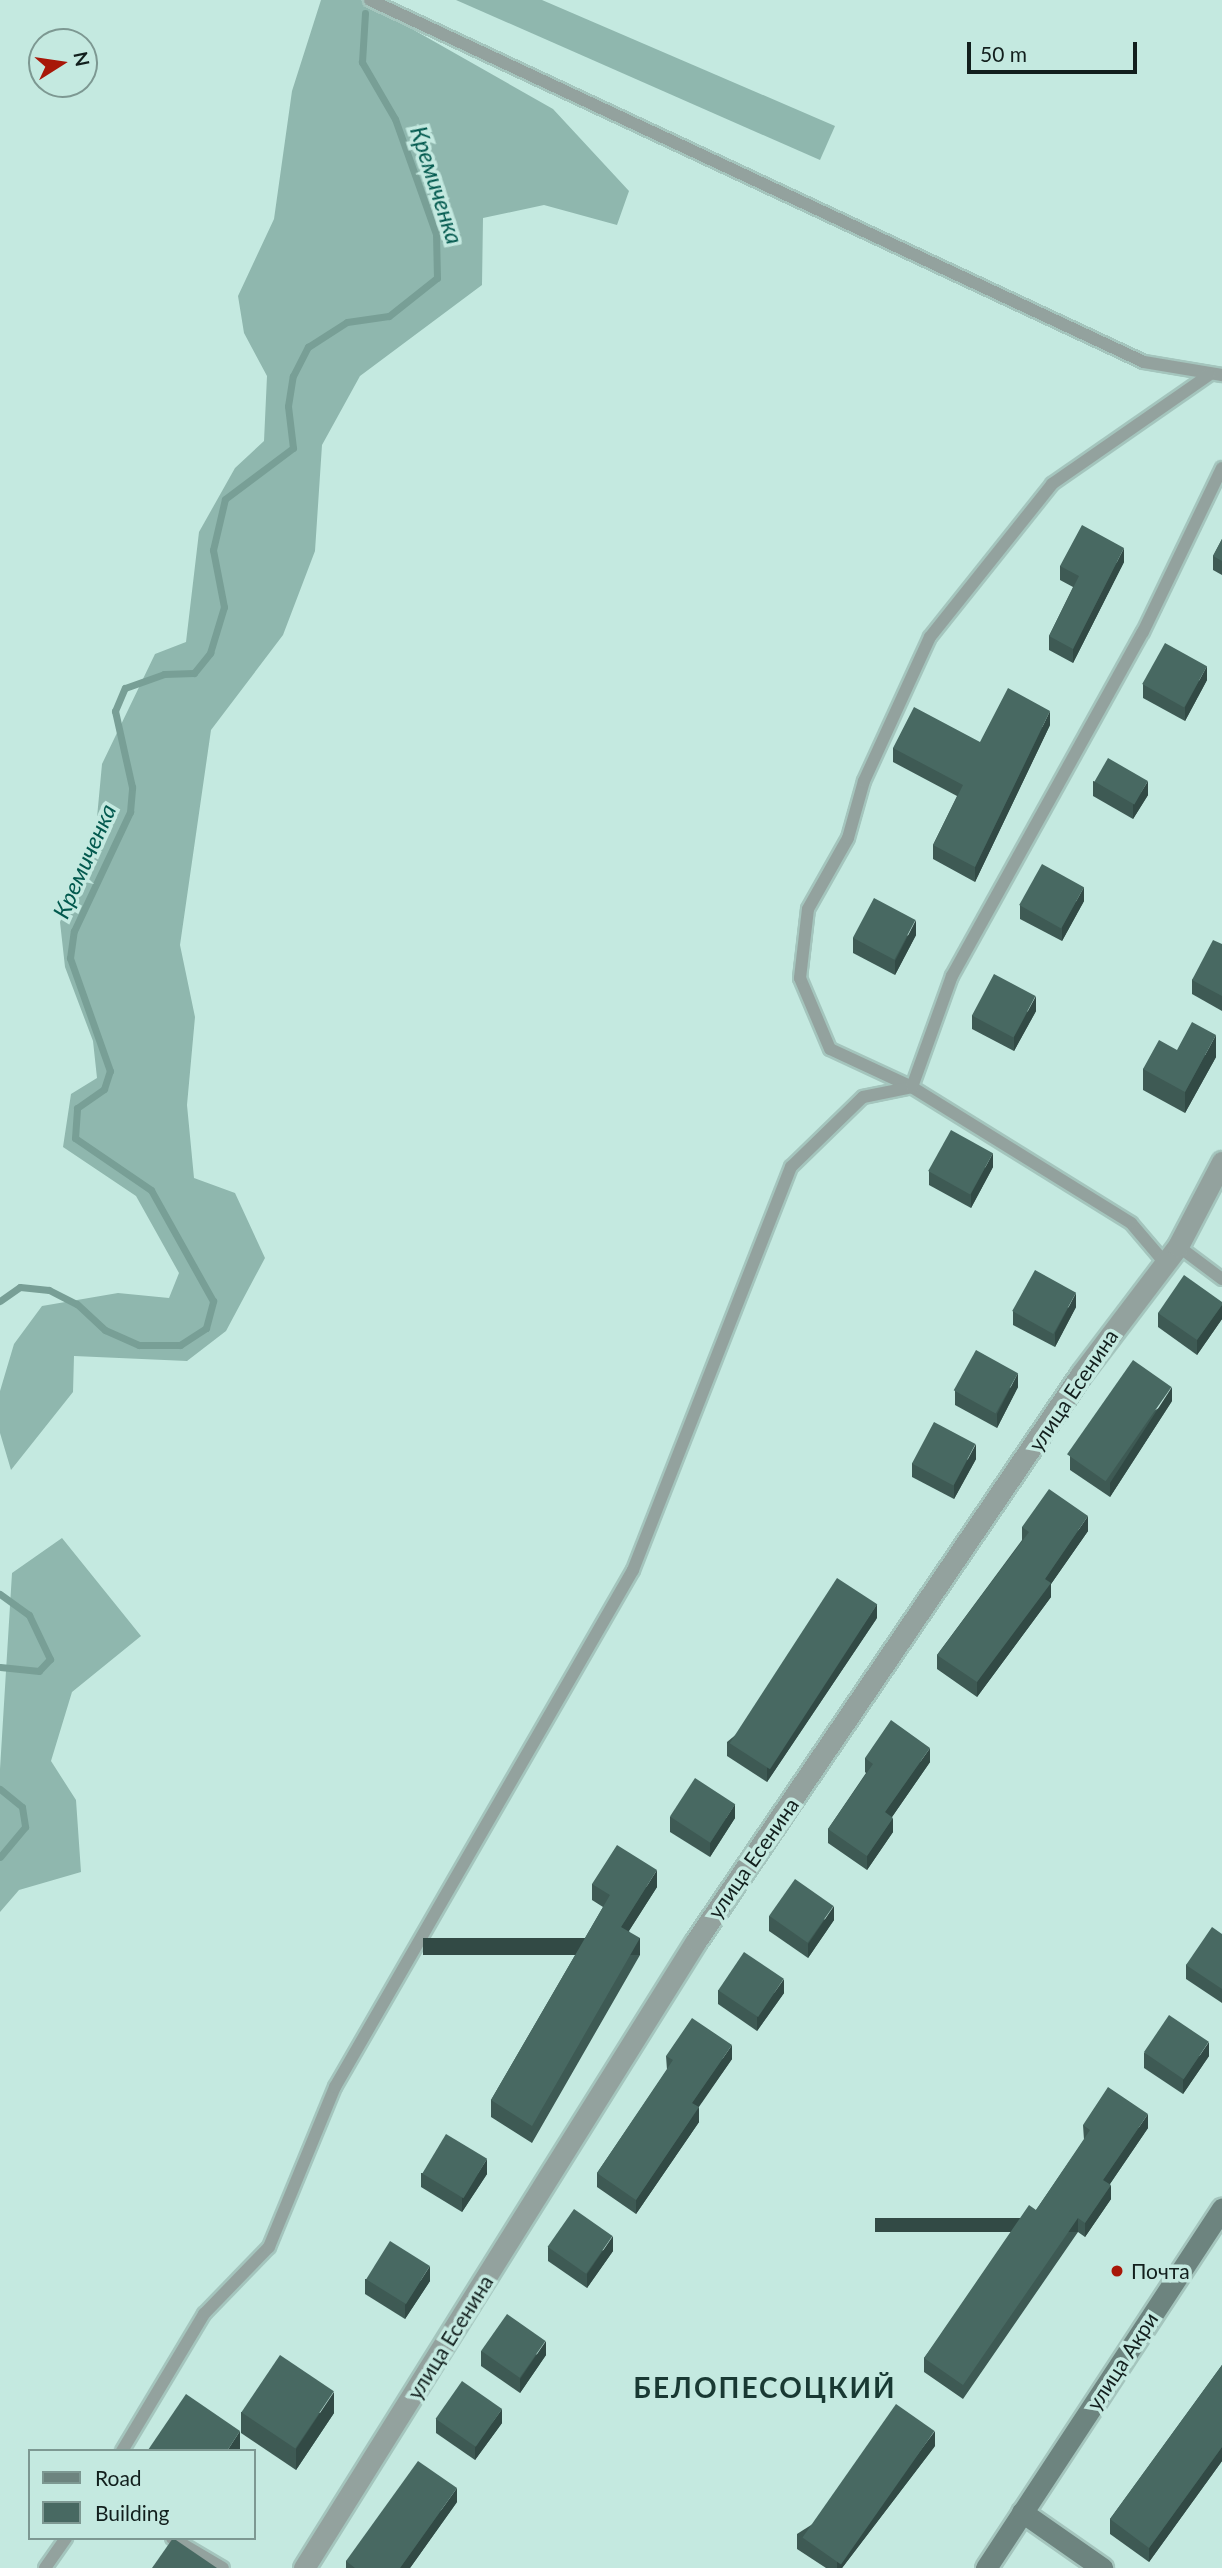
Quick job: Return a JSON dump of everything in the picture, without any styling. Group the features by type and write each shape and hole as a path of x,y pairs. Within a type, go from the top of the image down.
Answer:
{"main road":[{"name":"улица Акри","path":"986,2568 1222,2209"},
{"path":"1022,2512 1102,2568"}],"street":[{"name":"улица Есенина","path":"304,2568 696,1941 1086,1366 1178,1246 1222,1161"}],"lane":[{"path":"370,0 1144,362 1216,375"},
{"path":"1165,1263 1131,1223 912,1087 830,1049 800,978 808,909 848,838 864,781 930,637 1052,484 1216,375"},
{"path":"912,1087 951,976 1143,632 1222,468"},
{"path":"123,2449 204,2314 269,2247 335,2087 633,1570 791,1167 863,1097 912,1087"},
{"path":"1178,1246 1222,1279"},
{"path":"45,2568 64,2540"},
{"path":"175,2540 223,2568"}],"shaded area":[{"path":"321,0 361,0 553,109 629,191 617,225 544,205 483,218 482,285 360,376 322,445 315,551 283,635 211,730 180,945 195,1017 187,1105 194,1178 235,1193 265,1258 226,1331 187,1361 74,1356 73,1392 11,1470 0,1433 0,1391 14,1344 42,1306 118,1293 169,1298 179,1273 136,1196 63,1147 71,1094 97,1078 93,1041 65,967 60,922 95,839 102,764 155,654 186,642 199,532 235,468 264,441 267,376 244,333 238,296 274,219 292,91"},
{"path":"456,0 542,0 835,126 820,160"},
{"path":"62,1538 141,1636 72,1692 51,1761 76,1800 81,1872 19,1890 0,1912 0,1769 12,1573"}],"building":[{"path":"1082,525 1124,548 1073,649 1049,636 1079,576 1060,566"},
{"path":"1222,539 1222,561 1213,556"},
{"path":"1165,643 1207,666 1184,707 1142,684"},
{"path":"1008,688 1050,711 975,867 933,845 963,785 893,748 914,707 980,742"},
{"path":"1108,758 1148,781 1134,804 1094,781"},
{"path":"1042,864 1084,887 1061,928 1019,905"},
{"path":"874,898 915,920 894,960 853,938"},
{"path":"1213,940 1222,944 1222,996 1192,980"},
{"path":"994,974 1035,996 1013,1038 972,1015"},
{"path":"1192,1022 1216,1035 1185,1092 1143,1069 1159,1040 1177,1050"},
{"path":"951,1130 993,1153 970,1194 928,1171"},
{"path":"1035,1270 1076,1293 1053,1334 1012,1311"},
{"path":"1184,1275 1222,1302 1197,1340 1158,1313"},
{"path":"976,1350 1018,1373 996,1414 954,1390"},
{"path":"1133,1360 1172,1387 1106,1481 1067,1454"},
{"path":"934,1422 975,1444 953,1486 912,1463"},
{"path":"1049,1489 1088,1516 1045,1579 1051,1583 977,1682 937,1655 1029,1532 1022,1527"},
{"path":"837,1578 877,1604 770,1769 730,1743"},
{"path":"891,1720 930,1748 885,1812 893,1818 867,1856 828,1829 873,1764 865,1758"},
{"path":"695,1778 735,1804 710,1843 670,1817"},
{"path":"617,1845 657,1870 621,1927 640,1938 532,2126 491,2100 610,1895 592,1884"},
{"path":"795,1879 834,1906 808,1943 769,1916"},
{"path":"1212,1927 1222,1934 1222,1989 1186,1965"},
{"path":"744,1952 784,1979 758,2017 718,1990"},
{"path":"1169,2015 1209,2042 1184,2079 1144,2052"},
{"path":"692,2018 732,2045 692,2103 699,2107 636,2200 597,2173 673,2060 666,2056"},
{"path":"1108,2087 1148,2114 1103,2180 1111,2185 1085,2223 1078,2218 963,2385 924,2358 1029,2205 1036,2210 1090,2130 1083,2125"},
{"path":"446,2134 487,2159 463,2198 422,2173"},
{"path":"574,2209 613,2236 586,2274 548,2247"},
{"path":"390,2241 430,2266 406,2304 366,2279"},
{"path":"507,2314 546,2341 520,2378 481,2351"},
{"path":"280,2355 334,2391 295,2449 241,2412"},
{"path":"1222,2365 1222,2447 1149,2548 1110,2519"},
{"path":"462,2381 502,2409 476,2447 436,2419"},
{"path":"186,2394 240,2431 228,2449 149,2449"},
{"path":"896,2404 935,2431 841,2564 803,2538"},
{"path":"418,2461 457,2488 400,2568 355,2568 346,2561"},
{"path":"172,2540 176,2540 217,2568 152,2568"}],"waterway":[{"name":"Кремиченка","path":"0,1301 20,1287 49,1290 77,1304 105,1330 139,1345 180,1345 206,1328 213,1301 151,1190 75,1138 77,1108 104,1089 110,1071 70,958 74,931 130,812 132,787 115,711 125,688 164,674 194,673 210,653 224,607 213,550 225,499 293,448 288,406 293,376 308,347 347,322 389,316 437,278 436,234 395,119 362,62 365,13"},
{"name":"Кремиченка","path":"0,1594 29,1615 50,1659 39,1671 0,1667"},
{"name":"Кремиченка","path":"0,1789 22,1807 25,1827 0,1857"}],"place":[{"name":"Почта","path":"1117,2271"}],"district":[{"name":"БЕЛОПЕСОЦКИЙ","path":"765,2387"}]}
